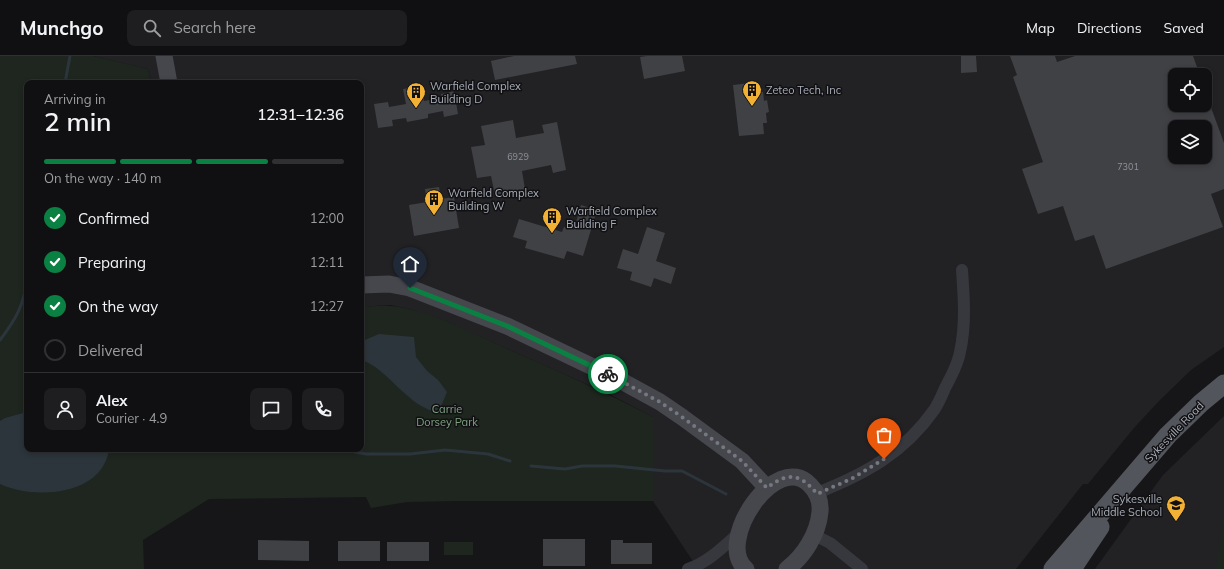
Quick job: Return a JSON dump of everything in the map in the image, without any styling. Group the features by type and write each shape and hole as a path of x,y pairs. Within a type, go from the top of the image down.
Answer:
{"main road":[{"name":"Sykesville Road","path":"1053,569 1070,547 1127,484 1168,435 1201,403 1224,384"},
{"name":"Sykesville Road","path":"1072,569 1082,556 1127,484"}],"street":[{"path":"164,56 168,80"},
{"path":"817,494 851,479 897,451 919,429 935,409 949,382 960,353 965,301 962,270"},
{"path":"364,285 390,284 410,288 507,326 616,378 660,402 682,417 742,461 767,488"},
{"path":"741,565 737,547 740,532 747,515 757,499 775,481 793,477 805,480 817,494 820,502 820,514 814,534 805,551 787,569"},
{"path":"688,569 698,566 720,550 740,532"},
{"path":"814,534 830,543 862,569"}],"shaded area":[{"path":"93,56 1224,56 1224,347 1191,370 1159,401 1134,428 1088,484 1083,484 1016,569 698,569 653,501 653,417 611,395 443,320 410,309 391,305 364,308 364,80 150,80 148,69"},
{"path":"379,334 414,337 416,357 427,371 438,380 447,392 442,404 435,412 417,404 374,366 364,361 365,340"},
{"path":"24,413 24,452 108,452 104,465 94,477 81,485 65,490 31,492 14,489 0,484 0,421 5,418"},
{"name":"Sykesville Middle School","path":"1224,416 1224,569 1095,569 1163,475"}],"green space":[{"name":"Carrie Dorsey Park","path":"0,56 93,56 148,69 150,80 24,80 24,452 364,452 364,308 379,306 391,306 421,312 455,325 577,380 653,417 653,501 407,502 371,508 366,497 209,499 143,540 144,569 0,569"},
{"path":"1224,510 1224,569 1216,569"},
{"path":"444,542 473,542 473,555 444,555"}],"building":[{"path":"514,56 575,56 577,64 495,80 491,61"},
{"path":"682,56 685,71 644,79 640,57"},
{"path":"961,56 976,56 977,72 961,73"},
{"path":"1010,56 1055,56 1057,62 1075,56 1193,56 1197,68 1168,68 1168,112 1212,112 1212,110 1224,143 1224,189 1211,194 1223,227 1106,269 1094,235 1075,241 1063,206 1038,214 1022,169 1043,162 1013,77 1017,75"},
{"name":"Zeteo Tech, Inc","path":"758,82 759,92 763,92 764,101 767,100 769,112 766,113 767,123 763,123 764,134 739,136 733,85"},
{"name":"Warfield Complex Building D","path":"421,86 424,101 441,98 441,94 454,91 458,114 444,117 443,111 428,114 428,118 407,122 406,118 392,120 393,126 378,128 374,104 388,102 389,107 406,104 403,89"},
{"path":"513,120 516,138 544,133 542,125 557,122 566,170 553,173 551,165 522,171 525,189 495,195 491,176 477,178 471,147 485,145 481,126"},
{"name":"Warfield Complex Building W","path":"439,187 441,199 454,197 459,228 414,236 409,205 427,202 425,189"},
{"name":"Warfield Complex Building F","path":"581,205 597,210 583,256 567,251 564,259 525,248 527,241 513,237 519,219 562,232 564,227 574,230"},
{"path":"647,227 665,233 656,261 676,268 671,284 654,278 651,287 630,280 632,272 617,268 623,249 638,254"},
{"path":"543,539 585,539 585,566 543,566"},
{"path":"258,540 309,541 309,561 258,560"},
{"path":"611,540 623,540 623,543 652,543 652,564 611,564"},
{"path":"338,541 380,541 380,561 338,561"},
{"path":"387,542 429,542 429,561 387,561"}],"waterway":[{"path":"66,80 70,56"},
{"path":"0,340 11,325 24,297"},
{"path":"356,452 366,454 410,454 445,450 488,454 510,461"},
{"path":"531,466 565,469 582,466 615,466 665,471 682,471 726,494"}],"way so far":[{"path":"608,374 660,402 682,417 742,461 767,488 775,481 793,477 805,480 817,494 851,479 884,459"}],"place":[{"name":"Zeteo Tech, Inc","path":"752,107"},
{"name":"Warfield Complex Building D","path":"416,109"},
{"name":"Warfield Complex Building W","path":"434,216"},
{"name":"Warfield Complex Building F","path":"552,234"},
{"name":"Sykesville Middle School","path":"1176,522"}],"route":[{"path":"410,288 507,326 608,374"}]}
